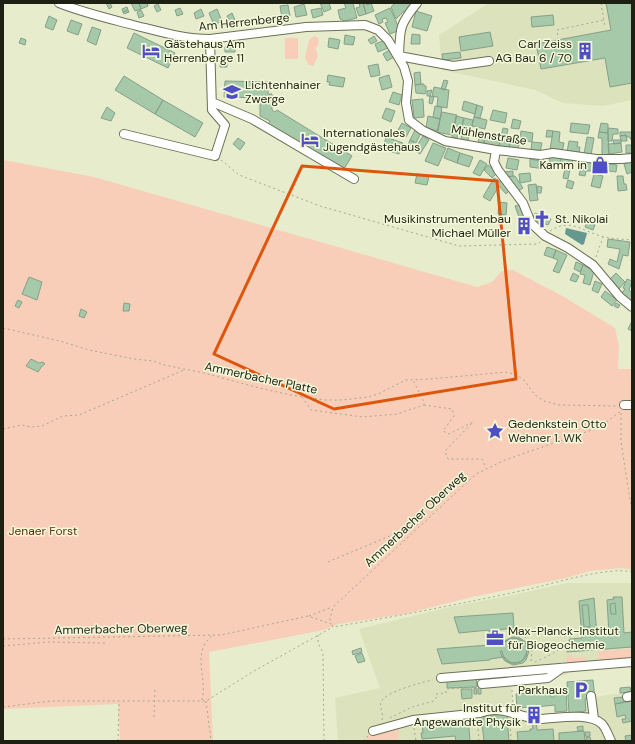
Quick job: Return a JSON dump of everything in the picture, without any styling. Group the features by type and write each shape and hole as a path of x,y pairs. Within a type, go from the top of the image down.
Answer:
{"street":[{"name":"Am Herrenberge","path":"59,3 94,15 180,37 210,39 306,27 364,24 378,30 388,40 399,56"},
{"path":"417,3 402,23 399,56 453,66 489,61"},
{"path":"388,40 400,33"},
{"path":"124,134 215,156 225,125 212,110 210,39"},
{"name":"Mühlenstraße","path":"399,56 408,81 406,103 408,120 422,130 445,140 496,150 540,155 553,153 596,159 621,160 632,158"},
{"path":"212,102 252,119 354,180"},
{"path":"496,150 494,162 498,170 523,203 531,223 545,236 568,248 593,265 620,297 632,307"},
{"path":"441,678 632,662"},
{"path":"482,684 548,678 562,667"},
{"path":"591,696 594,719"},
{"path":"373,731 413,720 480,714 484,712 512,709 534,718 542,719 586,716 594,719 602,725 611,741"}],"path":[{"path":"601,3 605,27"},
{"path":"558,40 557,30 604,20"},
{"path":"215,156 239,175 320,206 459,246 538,244 549,232 558,226 567,225 587,230 603,237 632,240"},
{"path":"593,265 603,237"},
{"name":"Ammerbacher Platte","path":"3,328 60,341 90,350 134,359 153,361 185,370 204,373 302,397 325,400 358,399 378,394 406,380 507,372 517,375 525,381 535,395 544,401 559,405 626,407"},
{"path":"3,429 22,425 31,427 42,426 63,416 79,415 185,370"},
{"path":"413,379 424,405"},
{"path":"302,397 311,410 363,417 397,414 424,405 452,409 454,416 443,431 449,434 473,422 445,451 448,459 482,460 486,469"},
{"path":"626,407 622,442 632,512"},
{"name":"Ammerbacher Oberweg","path":"3,639 221,635 308,616 333,607 476,474 505,460 600,427 626,407"},
{"path":"328,562 405,528 421,524"},
{"path":"3,707 51,701 206,701 254,671 333,627 398,616 530,589 589,575 610,572 632,572"},
{"path":"333,607 330,619 333,627"},
{"path":"308,616 331,624"},
{"path":"521,632 532,646 531,657"},
{"path":"509,634 521,632 571,637 552,654 531,664"},
{"path":"202,701 204,692 200,657 204,645 212,635"},
{"path":"318,635 318,643 323,653 324,741"},
{"path":"3,646 48,642 104,643"},
{"path":"382,721 383,717 380,705 381,700 385,696 430,680"},
{"path":"511,681 511,741"},
{"path":"446,689 478,687 482,684"},
{"path":"388,719 412,707 434,701 436,694 446,693 446,686"},
{"path":"154,717 155,687"},
{"path":"206,701 211,741"},
{"path":"118,741 119,702"},
{"path":"479,741 478,728 481,717"},
{"path":"415,730 416,741"},
{"path":"363,741 373,731"}],"highlighted area":[{"path":"302,166 497,181 516,379 334,409 214,354"}],"shaded area":[{"path":"489,3 632,3 632,100 602,106 563,103 535,90 442,70 439,35"},
{"path":"567,583 632,583 632,665 573,669 566,675 557,676 551,681 511,685 515,718 530,722 582,719 590,721 598,726 606,741 338,741 335,698 380,688 359,629 450,607"},
{"path":"632,691 632,741 614,741 596,717 596,697"}],"green space":[{"path":"314,36 319,40 318,46 315,48 317,52 317,59 313,66 309,65 305,58 309,40"},
{"path":"285,38 298,38 298,59 285,59"},
{"name":"Jenaer Forst","path":"3,160 94,177 477,287 492,282 502,271 513,270 564,297 615,328 619,346 618,369 632,369 632,570 622,568 590,571 566,578 472,597 405,614 338,624 324,630 209,652 213,741 120,741 118,704 3,709"},
{"path":"632,649 632,659 599,662 598,651"},
{"path":"568,654 571,654 572,658 586,657 586,663 566,664"},
{"path":"399,724 398,741 363,741 373,731"}],"water":[{"path":"566,228 587,233 584,244 582,245 565,234"}],"building":[{"path":"106,3 110,3 112,7 109,9"},
{"path":"131,3 139,3 141,9 135,11"},
{"path":"139,3 147,3 148,6 141,9"},
{"path":"320,3 329,3 331,9 324,12"},
{"path":"344,3 353,3 357,18 345,21 340,19 338,10 346,8"},
{"path":"359,3 363,3 366,14 359,16 356,8 360,7"},
{"path":"363,3 366,3 367,5 371,3 374,11 366,14"},
{"path":"395,3 415,3 406,13 404,11 396,19 391,7"},
{"name":"Carl Zeiss AG Bau 6 / 70","path":"606,3 632,3 632,83 610,87 605,58 541,69 536,44 611,30"},
{"path":"158,4 161,10 157,12 154,6"},
{"path":"304,4 307,15 296,17 294,7"},
{"path":"288,5 290,16 282,18 280,6"},
{"path":"127,7 128,10 123,12 122,9"},
{"path":"180,8 183,14 177,16 175,10"},
{"path":"321,8 323,15 313,18 311,10"},
{"path":"390,8 400,30 390,34 385,23 388,22 386,18 382,19 383,22 379,24 375,15"},
{"path":"201,9 204,16 196,19 194,13"},
{"path":"217,9 222,21 214,25 209,13"},
{"path":"128,10 129,12 124,14 123,12"},
{"path":"141,10 144,16 139,18 137,12"},
{"path":"416,11 432,16 427,31 412,27"},
{"path":"232,13 235,20 230,22 227,16"},
{"path":"553,15 554,25 532,27 531,17"},
{"path":"49,16 57,20 53,30 45,27"},
{"path":"71,20 82,24 78,35 67,31"},
{"path":"92,27 101,30 96,45 87,41"},
{"path":"490,32 493,46 461,51 459,37"},
{"name":"Gästehaus Am Herrenberge 11","path":"134,33 175,53 168,68 127,48"},
{"path":"412,34 420,35 420,44 411,44"},
{"path":"345,35 355,37 353,45 344,44"},
{"path":"374,36 377,41 371,44 368,40"},
{"path":"21,38 26,40 25,45 19,43"},
{"path":"329,38 340,40 338,49 328,47"},
{"path":"385,40 388,48 378,52 375,44"},
{"path":"225,47 235,47 235,52 225,52"},
{"path":"389,50 394,57 387,61 383,54"},
{"path":"460,52 461,58 443,60 442,54"},
{"path":"220,61 227,62 227,67 220,67"},
{"path":"378,64 380,75 371,77 368,66"},
{"path":"420,72 421,84 415,85 414,73"},
{"path":"328,75 345,78 343,87 329,85 330,82 327,82"},
{"path":"389,75 392,87 382,90 379,78"},
{"path":"124,76 163,100 155,114 115,90"},
{"path":"444,80 448,81 445,90 441,89"},
{"name":"Internationales Jugendgästehaus","path":"225,81 268,82 268,94 272,94 272,110 275,112 277,110 352,156 344,169 268,124 270,121 260,116 260,98 224,97"},
{"path":"421,84 426,86 425,94 416,93 415,85"},
{"path":"434,87 449,90 447,108 437,106 438,97 432,96"},
{"path":"432,90 430,96 427,96 427,91"},
{"path":"393,92 402,95 399,105 389,102"},
{"path":"430,96 434,97 432,104 429,103"},
{"path":"423,99 424,117 414,118 412,100"},
{"path":"163,100 203,123 195,137 155,114"},
{"path":"464,101 477,105 475,114 462,110"},
{"path":"477,105 483,107 480,118 474,117"},
{"path":"435,106 442,107 440,119 433,117"},
{"path":"107,107 115,113 111,121 101,118"},
{"path":"386,108 395,111 391,122 382,118"},
{"path":"493,110 507,113 505,123 490,120"},
{"path":"442,112 457,115 452,135 437,132"},
{"path":"428,116 440,119 438,131 426,128"},
{"path":"456,116 464,118 457,138 452,137"},
{"path":"474,117 487,120 485,129 472,126"},
{"path":"464,118 473,120 471,131 461,129"},
{"path":"513,119 521,121 519,129 511,128"},
{"path":"402,123 411,128 406,137 397,132"},
{"path":"571,123 590,125 588,134 570,132"},
{"path":"601,123 608,124 608,133 599,132"},
{"path":"503,128 508,129 506,138 510,139 509,148 499,146"},
{"path":"608,128 618,129 618,134 613,134 612,141 608,141"},
{"path":"415,130 421,133 416,143 410,140"},
{"path":"547,130 553,131 552,137 546,137"},
{"path":"521,131 533,133 532,142 520,139"},
{"path":"553,131 560,132 559,142 564,143 562,152 550,150"},
{"path":"462,132 469,133 468,141 461,140"},
{"path":"599,132 608,133 609,154 602,155 602,138 598,138"},
{"path":"620,132 632,132 632,139 630,139 630,137 626,137 626,135 620,136"},
{"path":"480,133 485,134 484,144 478,143"},
{"path":"626,135 627,141 621,141 620,136"},
{"path":"423,136 429,140 420,154 414,150"},
{"path":"485,136 500,139 499,146 484,144"},
{"path":"386,137 403,143 399,154 383,149"},
{"path":"587,137 594,138 591,155 584,154"},
{"path":"238,138 245,143 240,150 233,144"},
{"path":"510,138 520,139 518,149 509,148"},
{"path":"410,140 414,142 411,149 407,147"},
{"path":"613,140 621,140 621,143 614,144"},
{"path":"569,141 578,142 577,147 580,147 579,153 567,152"},
{"path":"532,142 542,143 540,152 531,150"},
{"path":"433,143 446,148 438,166 425,161"},
{"path":"621,143 622,152 609,154 608,144"},
{"path":"626,145 632,145 632,153 626,153"},
{"path":"448,148 460,153 457,163 444,158"},
{"path":"460,153 473,157 469,167 457,163"},
{"path":"550,155 561,157 560,165 549,164"},
{"path":"561,157 573,158 571,167 560,165"},
{"path":"508,158 519,160 517,170 506,168"},
{"path":"530,159 546,162 545,169 530,167"},
{"path":"480,160 487,164 480,176 473,173"},
{"path":"583,160 593,161 591,171 586,171 585,176 579,175"},
{"path":"632,161 632,172 627,174 624,164"},
{"path":"597,162 617,165 616,172 596,169"},
{"path":"488,165 497,173 492,178 484,170"},
{"path":"565,168 570,169 568,179 563,178"},
{"path":"513,171 513,176 506,177 504,172"},
{"path":"530,173 531,181 520,183 519,174"},
{"path":"417,174 429,176 427,185 415,183"},
{"path":"594,174 603,176 600,188 591,186"},
{"path":"515,176 523,188 517,192 506,177"},
{"path":"617,176 623,176 624,184 626,184 627,190 618,191"},
{"path":"494,178 501,182 503,181 510,190 506,194 499,186 490,201 483,197"},
{"path":"568,180 574,182 572,189 566,187"},
{"path":"536,184 538,200 530,201 528,185"},
{"path":"537,186 542,187 541,193 537,193"},
{"path":"499,202 507,203 506,215 498,214"},
{"path":"521,204 527,220 521,223 515,206"},
{"name":"St. Nikolai","path":"535,213 551,219 548,225 532,219"},
{"path":"587,221 595,225 593,230 585,227"},
{"name":"Musikinstrumentenbau Michael Müller","path":"521,223 526,223 526,228 522,229"},
{"path":"608,239 630,242 628,256 623,255 619,269 608,264 610,259 617,262 620,249 607,247"},
{"path":"547,247 556,250 553,258 544,255"},
{"path":"556,250 567,255 559,273 553,271 558,260 553,258"},
{"path":"576,262 583,265 580,272 574,269"},
{"path":"583,265 594,271 590,285 583,283 585,275 580,274"},
{"path":"573,273 579,276 576,282 570,280"},
{"path":"616,273 625,282 619,289 610,279"},
{"path":"29,277 42,282 37,300 22,294"},
{"path":"627,279 632,281 629,290 632,293 632,301 630,302 621,294 625,289 623,288"},
{"path":"595,281 602,284 598,293 592,290"},
{"path":"605,291 617,300 612,306 601,297"},
{"path":"18,300 22,302 19,308 15,306"},
{"path":"124,303 130,304 129,311 123,311"},
{"path":"616,303 620,305 618,308 614,306"},
{"path":"81,309 87,312 84,318 79,316"},
{"path":"632,321 632,331 628,329"},
{"path":"31,359 39,363 43,362 45,364 38,372 26,366"},
{"path":"613,597 622,597 624,633 632,632 632,647 567,652 570,639 582,638 579,601 594,598 597,635 609,634 607,600 614,599"},
{"path":"615,603 616,614 611,614 610,604"},
{"path":"582,605 588,605 590,627 584,627"},
{"name":"Max-Planck-Institut für Biogeochemie","path":"513,613 514,628 497,630 497,636 505,642 511,638 523,641 527,648 526,657 523,660 520,662 511,663 504,657 490,660 442,664 437,649 490,645 489,630 459,633 454,617"},
{"path":"513,637 518,637 526,642 529,651 526,660 523,663 513,665 505,661 500,651 502,651 504,658 507,661 516,664 523,660 527,652 526,644 519,639 511,638 505,642 504,641"},
{"path":"361,648 362,652 353,655 352,651"},
{"path":"362,653 365,661 358,663 355,656"},
{"path":"476,677 477,687 447,688 447,679"},
{"name":"Parkhaus","path":"593,680 595,698 585,699 586,711 569,713 567,682"},
{"path":"630,687 631,692 620,693 620,688"},
{"path":"474,688 476,688 477,694 474,694"},
{"path":"478,688 481,688 481,694 478,694"},
{"path":"461,689 472,689 472,698 462,699"},
{"name":"Institut für Angewandte Physik","path":"566,690 567,711 555,712 555,705 535,707 537,730 553,729 554,741 518,741 517,732 530,731 530,729 533,729 531,707 517,708 516,694 550,691 551,697 554,697 554,691"},
{"path":"624,697 624,702 615,704 614,698"},
{"path":"632,701 632,721 623,723 622,719 626,719 625,715 617,717 615,704"},
{"name":"Institut für Angewandte Physik","path":"507,714 509,741 484,741 481,724 484,716"},
{"path":"468,718 470,741 456,741 455,736 422,739 422,722"},
{"path":"583,726 583,731 578,731 577,727"},
{"path":"584,731 585,741 559,741 559,733"},
{"path":"585,732 590,732 590,736 586,737"},
{"path":"632,735 632,741 626,741 625,736"},
{"path":"590,737 591,741 586,741 586,738"}],"place":[{"name":"Gästehaus Am Herrenberge 11","path":"151,51"},
{"name":"Carl Zeiss AG Bau 6 / 70","path":"585,51"},
{"name":"Lichtenhainer Zwerge","path":"232,92"},
{"name":"Internationales Jugendgästehaus","path":"310,140"},
{"name":"Kamm in","path":"600,165"},
{"name":"St. Nikolai","path":"542,219"},
{"name":"Musikinstrumentenbau Michael Müller","path":"524,226"},
{"name":"Gedenkstein Otto Wehner 1. WK","path":"495,431"},
{"name":"Max-Planck-Institut für Biogeochemie","path":"495,638"},
{"name":"Parkhaus","path":"581,690"},
{"name":"Institut für Angewandte Physik","path":"534,715"}]}
